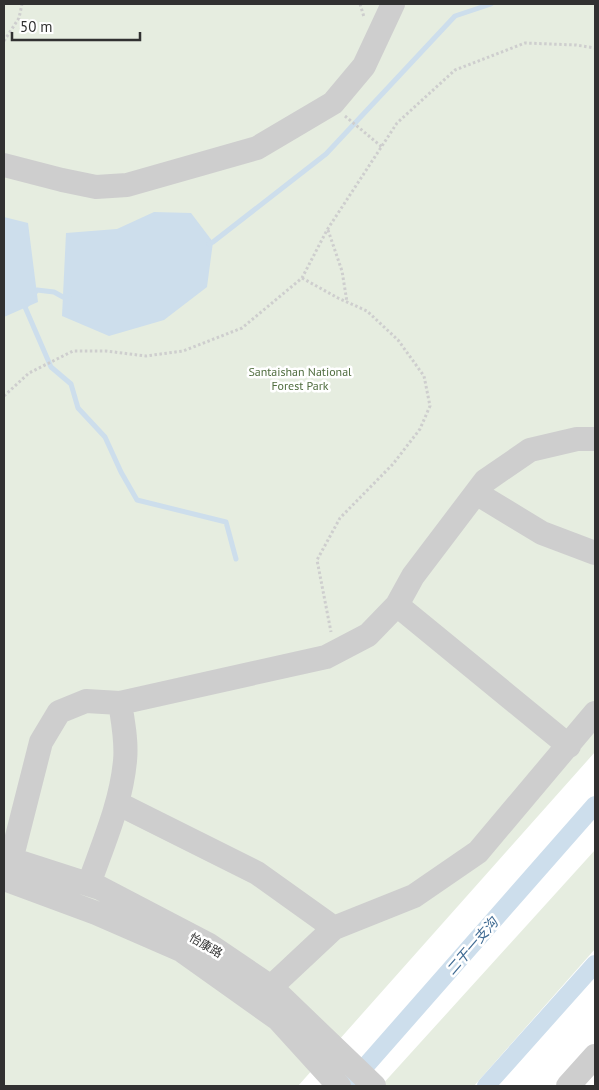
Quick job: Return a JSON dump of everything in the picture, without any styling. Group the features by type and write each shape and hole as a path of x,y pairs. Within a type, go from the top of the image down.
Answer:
{"street":[{"path":"4,165 96,187 127,185 257,148 333,103 364,66 393,4"},
{"path":"6,869 41,742 59,712 86,701 120,703 326,657 368,634 397,605 413,576 485,481 530,450 577,439 595,439"},
{"path":"476,493 542,533 595,553"},
{"path":"397,605 569,746"},
{"path":"89,884 117,803 125,761 124,730 120,703"},
{"path":"271,987 334,928 414,896 478,852 595,714"},
{"path":"117,803 257,873 334,928"},
{"name":"怡康路","path":"6,869 89,884 100,888 167,933 181,950 278,1019 336,1083"},
{"name":"怡康路","path":"6,869 96,913 210,945 271,987 374,1086"},
{"path":"568,1086 595,1056"}],"path":[{"path":"4,41 19,18 22,4"},
{"path":"4,396 29,373 73,352 106,351 146,356 182,351 242,328 302,278 327,230 397,123 455,70 525,43 576,44 595,48"},
{"path":"338,111 382,147"},
{"path":"327,230 342,270 347,302"},
{"path":"302,278 367,311 398,340 424,376 430,406 420,429 394,464 340,518 318,560 335,652"}],"green space":[{"name":"Santaishan National Forest Park","path":"4,4 595,4 595,752 298,1086 4,1086"},
{"path":"595,850 595,949 474,1086 381,1086"}],"water":[{"path":"154,212 191,213 213,242 207,287 164,320 109,336 62,316 66,233 117,229"},
{"path":"4,217 28,223 38,302 4,317"}],"waterway":[{"path":"209,244 326,154 455,16 491,4"},
{"path":"34,294 37,290 54,292 63,297 69,295"},
{"path":"28,303 25,307 51,367 71,384 78,408 105,437 121,472 137,500 226,522 236,559"},
{"name":"二干一支沟","path":"348,1086 595,805"},
{"path":"486,1086 595,964"}]}
